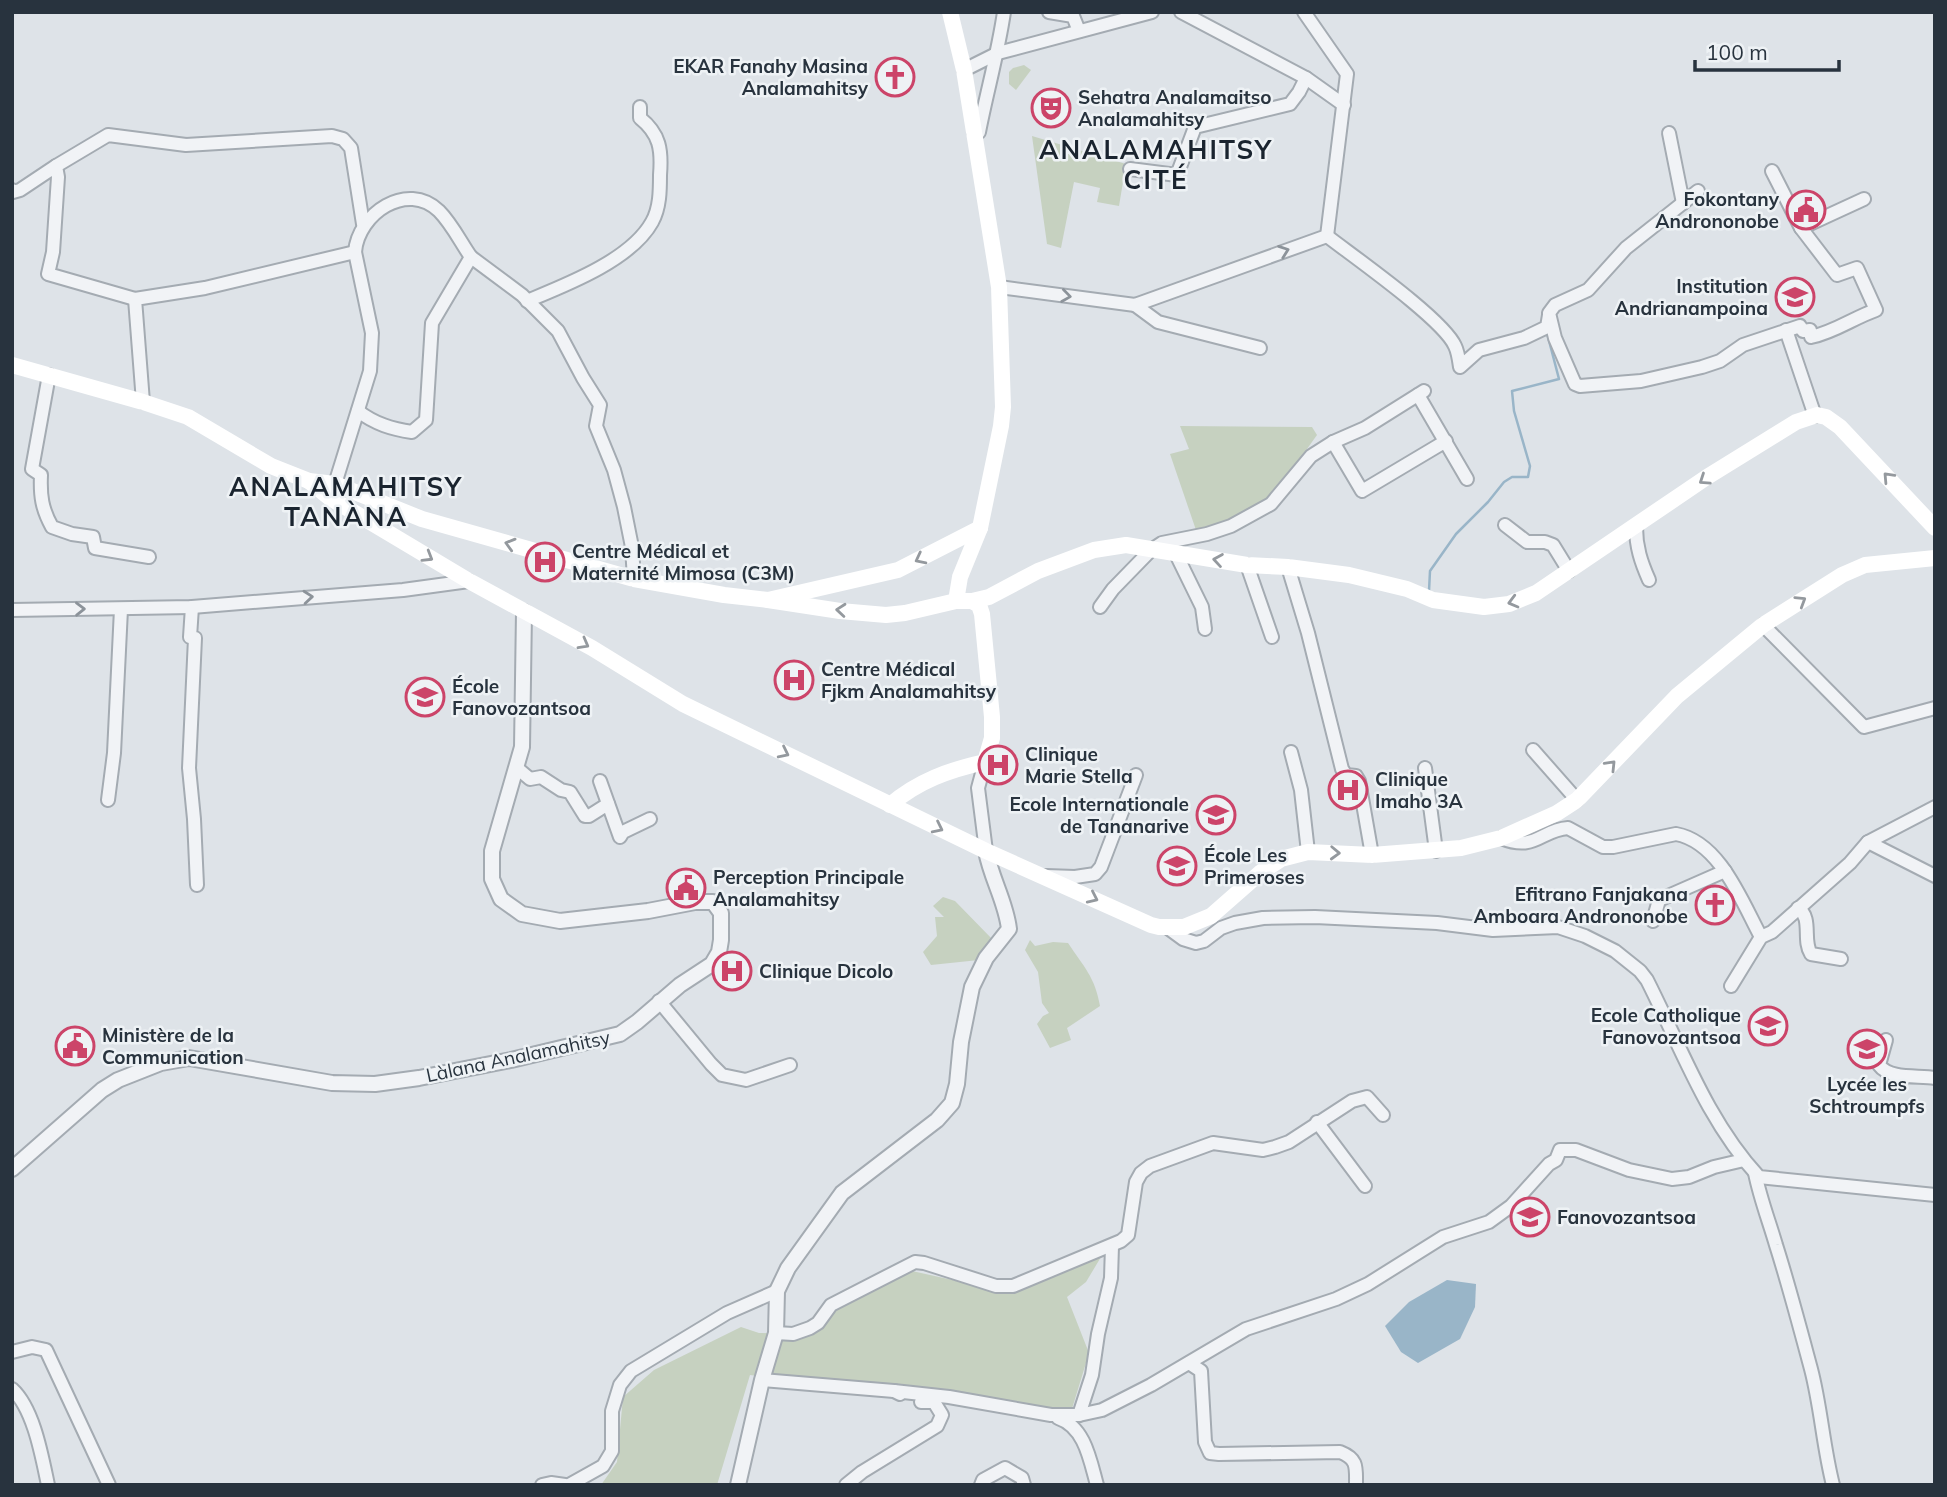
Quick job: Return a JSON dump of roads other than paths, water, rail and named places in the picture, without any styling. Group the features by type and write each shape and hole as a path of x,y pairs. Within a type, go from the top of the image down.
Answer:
{"main road":[{"path":"950,12 964,70 999,287 1001,426 980,527 960,577 964,601"},
{"path":"12,365 188,417 271,466 333,491 370,498 422,519 634,579 800,606 886,615 989,597 1038,571 1094,550 1126,545 1247,565 1288,567 1368,578 1433,600 1484,607 1520,601 1636,527 1729,463 1796,422 1815,416 1826,417 1840,428 1935,528"},
{"path":"333,491 362,517 524,612 592,648 683,704 986,851 1151,925 1168,928 1184,927 1211,916 1260,873 1281,859 1308,852 1372,855 1461,848 1501,838 1557,813 1577,800 1677,696 1763,625 1842,575 1865,565 1935,558"},
{"path":"362,517 370,498"},
{"path":"392,535 401,510"},
{"path":"768,600 898,570 980,527"},
{"path":"890,804 921,783 962,767 985,762 992,738 992,716 982,614 979,605 964,601"}],"street":[{"path":"974,132 979,132 986,91 998,53 1004,12"},
{"path":"1049,12 1073,16 1079,31"},
{"path":"964,70 998,53 1152,12"},
{"path":"1181,12 1306,78 1344,105"},
{"path":"1304,12 1347,74 1327,236"},
{"path":"1130,169 1177,175 1195,127 1290,104 1306,78"},
{"path":"527,301 581,280 631,246 652,222 659,203 659,139 651,127 640,118 640,107"},
{"path":"1669,132 1683,202"},
{"path":"12,190 20,190 108,135 186,145 332,136 343,138 351,148 363,224"},
{"path":"56,166 58,177 53,252 48,274 135,299 205,288 355,252"},
{"path":"1549,313 1555,338 1575,384 1580,386 1641,381 1702,367 1720,361 1743,345 1786,330 1800,326 1803,331 1810,330 1811,337 1828,333 1876,310 1857,268 1837,275 1801,228 1772,171"},
{"path":"1327,236 1448,335 1455,346 1460,367 1479,350 1524,338 1547,327 1549,313 1555,305 1588,289 1626,248 1698,191"},
{"path":"333,491 370,371 372,333 355,252 356,241 363,224 382,207 394,201 408,199 427,203 439,211 471,257 505,281 558,331 600,405 596,426 614,470 624,507 632,547 634,579"},
{"path":"1801,228 1864,199"},
{"path":"999,287 1135,305 1327,236"},
{"path":"358,411 369,420 388,428 412,432 426,419 432,323 471,257"},
{"path":"135,299 143,402"},
{"path":"1135,305 1158,322 1260,348"},
{"path":"1786,330 1815,416"},
{"path":"50,375 32,469 41,475 43,511 52,527 93,537 95,548 149,557"},
{"path":"1100,607 1113,589 1150,551 1163,543 1208,534 1231,526 1271,504 1311,456 1333,442 1365,428 1421,393 1467,480"},
{"path":"1333,442 1362,491 1446,442"},
{"path":"1505,525 1527,542 1553,545 1569,571"},
{"path":"1636,527 1636,542 1649,580"},
{"path":"1176,554 1202,607 1205,629"},
{"path":"1247,565 1272,637"},
{"path":"1288,567 1308,633 1342,769 1346,775 1356,776 1359,781 1372,855"},
{"path":"12,610 192,607 404,590 470,581"},
{"path":"192,607 190,638 195,638 189,768 197,885"},
{"path":"108,800 114,753 121,609"},
{"name":"Làlana Analamahitsy","path":"12,1169 102,1090 118,1080 161,1063 190,1058 332,1083 375,1084 419,1078 620,1034 659,1001 712,964 719,952 721,940 721,913 713,902 560,921 522,914 501,898 492,879 492,851 522,747 524,612"},
{"path":"1763,625 1864,727 1935,708"},
{"path":"1533,750 1577,800"},
{"path":"1291,752 1301,790 1308,852"},
{"path":"738,1485 762,1380 776,1333 778,1292 788,1268 842,1193 937,1120 952,1103 972,986 986,958 1009,929 986,851 978,788 985,762"},
{"path":"517,768 530,779 541,777 561,790 570,792 585,816 608,804"},
{"path":"1425,768 1436,851"},
{"path":"1044,876 1075,877 1096,874 1136,775"},
{"path":"600,781 620,836 650,819"},
{"path":"1731,986 1761,937 1772,932 1850,863 1868,842 1935,807"},
{"path":"1501,838 1524,844 1569,828 1595,844 1613,847 1676,834 1692,840 1720,862 1761,937"},
{"path":"1868,842 1935,876"},
{"path":"1653,921 1658,900 1725,872"},
{"path":"1798,908 1804,912 1807,920 1807,947 1811,954 1840,959"},
{"path":"1168,928 1183,939 1196,943 1235,923 1263,918 1315,917 1437,923 1493,930 1543,927 1570,929 1615,951 1647,980 1708,1104 1744,1160 1759,1177 1935,1195"},
{"path":"659,1001 722,1075 746,1080 790,1065"},
{"path":"1886,1040 1879,1065 1883,1070 1901,1075 1935,1078"},
{"path":"776,1333 793,1334 810,1328 818,1323 831,1305 915,1262 1003,1287 1013,1286 1112,1246 1128,1235 1136,1182 1141,1173 1150,1166 1213,1143 1263,1150 1275,1147 1289,1142 1352,1101 1367,1097 1383,1115"},
{"path":"1317,1122 1365,1186"},
{"path":"1051,1415 1079,1415 1116,1404 1246,1329 1336,1299 1368,1284 1443,1237 1489,1222 1511,1206 1549,1164 1556,1160 1560,1150 1576,1150 1629,1170 1672,1179 1689,1177 1714,1167 1744,1160"},
{"path":"1755,1173 1760,1201 1776,1245 1811,1369 1833,1485"},
{"path":"1079,1415 1092,1375 1111,1278 1112,1246"},
{"path":"542,1485 567,1485 604,1466 612,1451 612,1411 620,1385 631,1371 727,1313 778,1292"},
{"path":"12,1352 32,1347 46,1350 109,1485"},
{"path":"1189,1363 1201,1371 1205,1443 1210,1453 1340,1452 1350,1456 1356,1466 1356,1485"},
{"path":"762,1380 949,1397 1051,1415 1068,1421 1076,1429 1089,1457 1097,1485"},
{"path":"12,1389 21,1397 35,1432 48,1485"},
{"path":"846,1485 862,1472 932,1430 941,1421 942,1415 934,1402 922,1402 894,1391"},
{"path":"981,1485 983,1480 1005,1468 1022,1478 1024,1485"}],"water":[{"path":"1447,1280 1476,1284 1475,1307 1460,1339 1418,1363 1401,1352 1385,1326 1409,1302"}],"waterway":[{"path":"1429,591 1430,571 1456,534 1504,482 1512,477 1528,477 1530,466 1514,411 1512,391 1559,379 1547,333"}],"place":[{"name":"EKAR Fanahy Masina Analamahitsy","path":"895,77"},
{"name":"Sehatra Analamaitso Analamahitsy","path":"1051,108"},
{"name":"Fokontany Andrononobe","path":"1806,210"},
{"name":"Institution Andrianampoina","path":"1795,297"},
{"name":"Centre Médical et Maternité Mimosa (C3M)","path":"545,562"},
{"name":"Centre Médical Fjkm Analamahitsy","path":"794,680"},
{"name":"École Fanovozantsoa","path":"425,697"},
{"name":"Clinique Marie Stella","path":"998,765"},
{"name":"Clinique Imaho 3A","path":"1348,790"},
{"name":"Ecole Internationale de Tananarive","path":"1216,815"},
{"name":"École Les Primeroses","path":"1177,866"},
{"name":"Perception Principale Analamahitsy","path":"686,888"},
{"name":"Efitrano Fanjakana Amboara Andrononobe","path":"1715,905"},
{"name":"Clinique Dicolo","path":"732,971"},
{"name":"Ecole Catholique Fanovozantsoa","path":"1768,1026"},
{"name":"Ministère de la Communication","path":"75,1046"},
{"name":"Lycée les Schtroumpfs","path":"1867,1049"},
{"name":"Fanovozantsoa","path":"1530,1217"}],"district":[{"name":"ANALAMAHITSY CITÉ","path":"1156,165"},
{"name":"ANALAMAHITSY TANÀNA","path":"346,502"}]}
